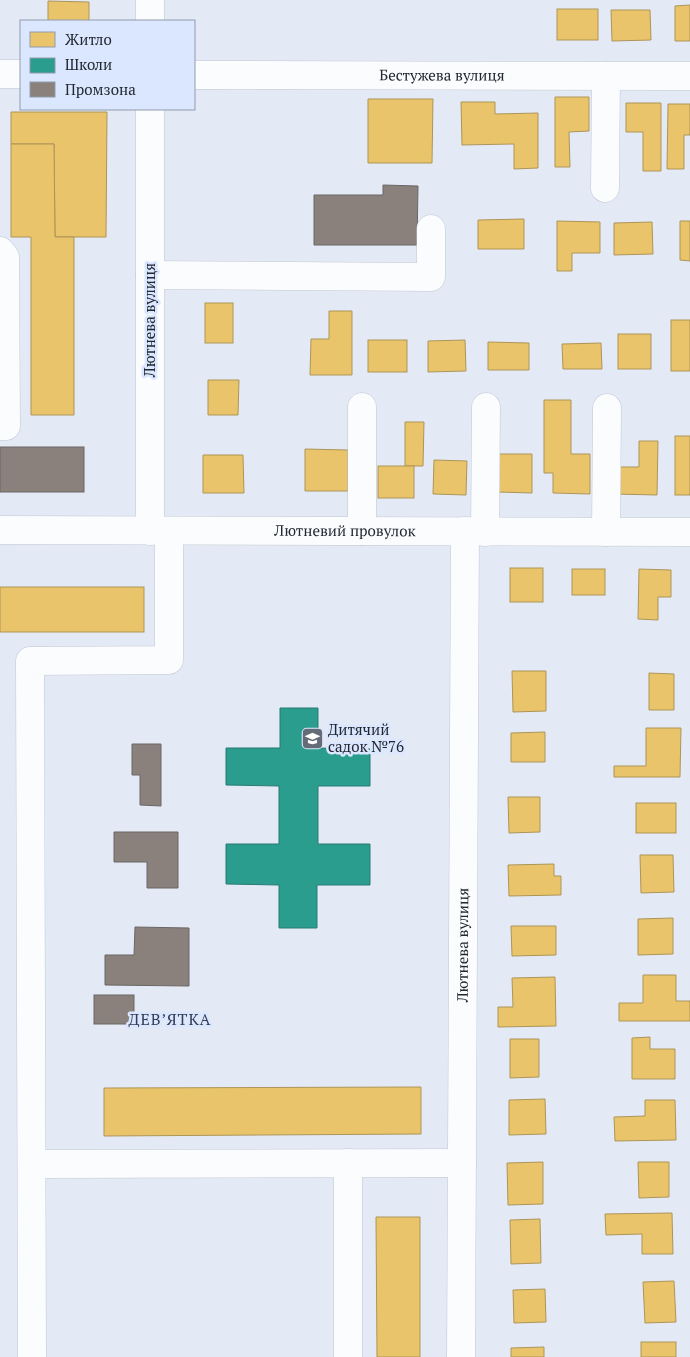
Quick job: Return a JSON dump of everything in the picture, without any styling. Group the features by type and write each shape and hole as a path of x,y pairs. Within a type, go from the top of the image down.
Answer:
{"street":[{"path":"150,0 150,20"},
{"path":"0,74 20,74"},
{"name":"Бестужева вулиця","path":"195,75 690,76"},
{"path":"605,188 606,76"},
{"name":"Лютнева вулиця","path":"32,1164 30,661 169,660 160,531 150,275 150,110"},
{"path":"150,275 431,277 431,230"},
{"path":"0,251 5,257 6,426 0,426"},
{"path":"362,407 362,531"},
{"name":"Лютнева вулиця","path":"462,1357 462,1163 475,531 486,407"},
{"path":"606,532 607,408"},
{"name":"Лютневий провулок","path":"0,530 690,532"},
{"path":"348,1163 348,1357"},
{"path":"32,1357 32,1164 462,1163"}],"building: Житло":[{"path":"48,1 89,2 89,20 48,20"},
{"path":"690,5 690,41 675,41 675,6"},
{"path":"557,9 598,9 598,40 557,40"},
{"path":"611,10 650,10 651,40 612,41"},
{"path":"555,97 589,97 589,131 569,132 570,167 555,167"},
{"path":"368,99 433,99 432,163 368,163"},
{"path":"461,102 495,102 495,114 538,113 538,168 514,169 514,144 462,145"},
{"path":"626,103 661,103 661,171 643,171 643,132 626,132"},
{"path":"668,104 690,104 690,135 684,135 684,169 667,169"},
{"path":"11,112 107,112 106,237 55,237 54,144 11,144"},
{"path":"11,144 54,144 55,237 74,237 74,415 31,415 31,237 11,237"},
{"path":"524,219 524,249 478,249 478,220"},
{"path":"557,221 600,222 600,253 572,253 572,271 557,271"},
{"path":"680,221 690,221 690,261 680,260"},
{"path":"652,222 653,254 614,255 614,223"},
{"path":"205,303 233,303 233,343 205,343"},
{"path":"329,311 352,311 352,375 310,375 311,339 329,339"},
{"path":"671,320 690,320 690,371 671,371"},
{"path":"618,334 651,334 651,369 618,369"},
{"path":"368,340 407,340 407,372 368,372"},
{"path":"465,340 466,371 428,372 428,341"},
{"path":"488,342 529,343 529,370 488,370"},
{"path":"601,343 602,369 563,369 562,344"},
{"path":"208,380 239,380 238,415 208,415"},
{"path":"544,400 571,400 571,454 590,454 590,494 553,493 553,473 544,473"},
{"path":"405,422 424,422 423,466 405,466"},
{"path":"675,436 690,436 690,495 675,495"},
{"path":"639,441 658,441 657,495 614,494 614,467 639,467"},
{"path":"305,449 348,450 348,491 305,491"},
{"path":"497,454 532,454 532,493 497,492"},
{"path":"203,455 243,455 244,493 203,493"},
{"path":"434,460 467,461 466,495 433,494"},
{"path":"378,466 414,466 414,498 378,498"},
{"path":"510,568 543,568 543,602 510,602"},
{"path":"572,569 605,569 605,595 572,595"},
{"path":"639,569 671,570 671,597 658,597 658,620 638,619"},
{"path":"0,587 144,587 144,632 0,632"},
{"path":"512,671 546,671 546,711 513,712"},
{"path":"649,673 674,674 674,710 649,710"},
{"path":"646,728 681,728 680,777 614,777 614,766 646,766"},
{"path":"545,732 545,762 511,762 511,733"},
{"path":"508,797 540,797 540,832 509,833"},
{"path":"636,803 676,803 676,833 636,833"},
{"path":"640,855 673,855 674,892 641,893"},
{"path":"554,864 554,876 561,876 561,895 509,896 508,865"},
{"path":"673,918 673,954 638,955 638,919"},
{"path":"511,926 556,926 556,955 512,956"},
{"path":"643,975 676,975 676,1001 690,1001 690,1021 619,1021 619,1003 643,1003"},
{"path":"555,977 556,1026 498,1027 498,1007 513,1007 512,978"},
{"path":"650,1037 650,1049 675,1049 675,1079 632,1079 632,1038"},
{"path":"510,1039 539,1039 539,1077 510,1078"},
{"path":"421,1087 421,1134 104,1136 104,1088"},
{"path":"545,1099 546,1134 509,1135 509,1100"},
{"path":"645,1100 675,1100 676,1140 615,1141 614,1117 645,1116"},
{"path":"543,1162 543,1204 508,1205 507,1163"},
{"path":"638,1162 669,1162 669,1197 639,1198"},
{"path":"672,1213 673,1254 642,1254 642,1234 606,1235 605,1214"},
{"path":"376,1217 420,1217 420,1357 377,1357"},
{"path":"540,1219 541,1263 511,1264 510,1220"},
{"path":"674,1281 676,1322 645,1323 643,1282"},
{"path":"545,1289 546,1322 514,1323 513,1290"},
{"path":"641,1342 676,1342 676,1357 641,1357"},
{"path":"544,1347 544,1357 511,1357 511,1348"}],"building: Школи":[{"path":"280,708 318,708 318,748 370,749 370,786 318,786 318,844 370,844 370,885 317,885 317,928 279,928 279,885 226,884 226,844 279,844 279,786 226,785 226,748 280,748"}],"building: Промзона":[{"path":"383,185 418,186 417,245 314,245 314,195 383,195"},
{"path":"0,447 84,447 84,492 0,492"},
{"path":"132,744 161,744 161,806 140,805 140,775 132,775"},
{"path":"114,832 178,832 178,888 147,888 147,862 114,862"},
{"path":"135,927 189,928 189,986 105,985 105,955 134,955"},
{"path":"94,995 134,995 134,1024 94,1024"}],"place":[{"name":"Дитячий садок №76","path":"312,739"}],"district":[{"name":"ДЕВ’ЯТКА","path":"170,1019"}]}
